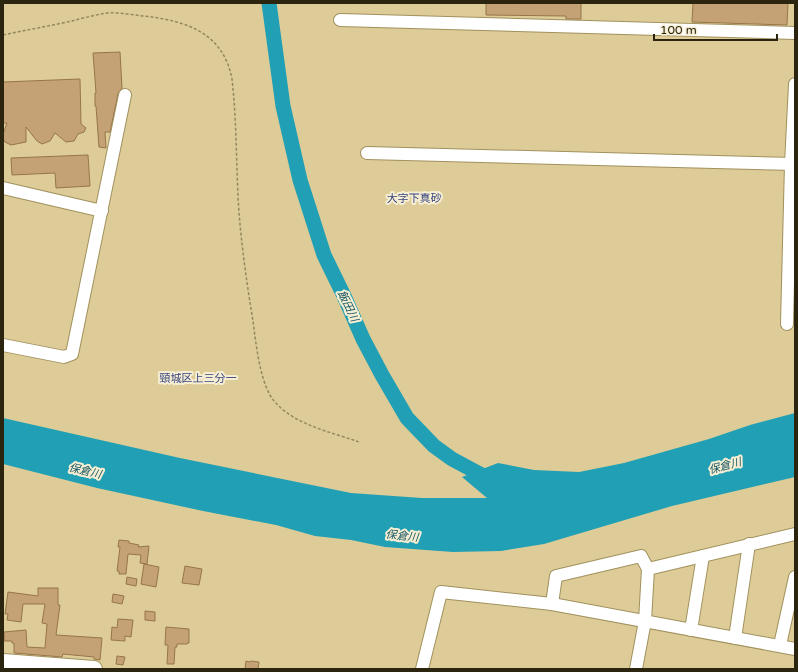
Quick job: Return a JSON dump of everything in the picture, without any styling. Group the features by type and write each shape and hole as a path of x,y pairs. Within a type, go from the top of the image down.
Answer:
{"main road":[{"path":"3,662 94,669"}],"street":[{"path":"340,20 795,33"},
{"path":"787,324 795,84"},
{"path":"3,345 64,357 72,354 125,95"},
{"path":"367,153 793,164"},
{"path":"3,188 102,211"},
{"path":"648,569 795,534"},
{"path":"735,638 749,544"},
{"path":"552,604 556,576 641,556 648,569 645,621 636,669"},
{"path":"691,630 703,556"},
{"path":"780,645 795,577"},
{"path":"422,669 441,592 552,604 780,645 795,649"}],"path":[{"path":"3,35 108,13 158,18 180,23 197,30 212,39 218,46 230,68 232,79 239,213 255,341 265,385 269,395 288,413 309,424 359,442"}],"water":[{"name":"保倉川","path":"795,413 795,477 672,506 544,544 501,551 453,552 385,547 351,540 315,536 276,525 97,488 3,464 3,418 180,458 351,493 422,498 487,498 462,477 498,463 534,470 579,472 624,463"}],"building":[{"path":"486,3 581,3 581,19 566,19 566,16 486,15"},
{"path":"693,3 788,3 787,25 692,22"},
{"path":"120,52 122,88 118,94 110,132 105,132 106,148 99,147 95,106 96,93 93,53"},
{"path":"80,79 81,124 86,128 84,132 78,134 74,141 66,142 55,133 50,141 42,144 37,141 26,127 26,142 11,145 5,142 3,139 3,134 7,123 3,123 3,82"},
{"path":"88,155 90,186 56,188 55,173 12,175 11,158"},
{"path":"119,540 129,541 129,543 139,545 138,547 149,546 147,564 140,563 141,555 128,554 126,574 119,574 119,571 117,571 120,547 118,547"},
{"path":"144,564 159,567 156,587 141,584"},
{"path":"185,566 202,569 199,585 182,583"},
{"path":"127,577 137,579 136,586 126,584"},
{"path":"38,588 58,588 58,605 60,605 56,635 102,638 100,660 94,659 94,657 63,654 62,657 14,653 14,643 12,643 12,641 4,641 4,632 26,630 27,647 45,648 47,624 42,623 45,604 23,604 21,622 7,620 8,614 5,614 8,592 38,596"},
{"path":"113,594 124,596 122,604 112,602"},
{"path":"145,611 155,612 155,621 145,620"},
{"path":"118,619 133,620 131,637 125,636 125,641 111,640 112,627 117,628"},
{"path":"166,627 189,629 189,643 177,644 177,647 175,647 174,664 167,664 168,645 165,645"},
{"path":"117,656 125,657 123,665 116,664"},
{"path":"246,661 259,662 258,669 245,669"}],"waterway":[{"name":"飯田川","path":"269,3 283,106 300,180 324,255 363,339 407,418 434,446 452,459 493,481"}],"district":[{"name":"大字下真砂","path":"414,198"},
{"name":"頸城区上三分一","path":"198,378"}]}
